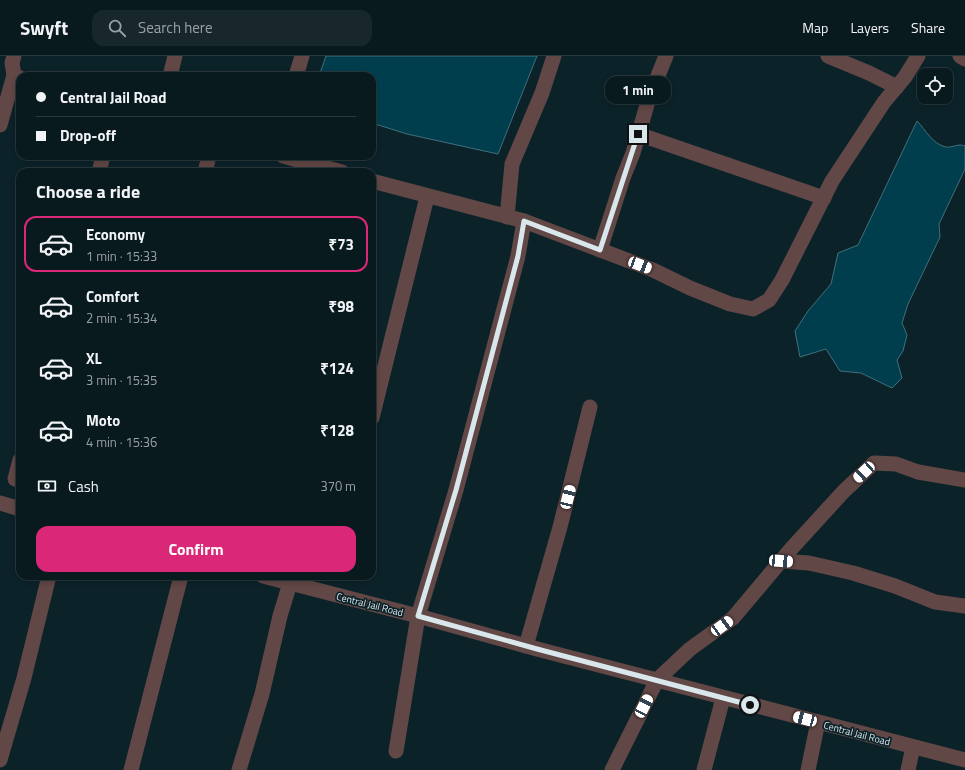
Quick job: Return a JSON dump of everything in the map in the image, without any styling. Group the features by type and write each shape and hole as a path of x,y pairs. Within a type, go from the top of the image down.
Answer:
{"street":[{"path":"14,56 12,63 16,74"},
{"path":"171,72 175,56"},
{"path":"297,72 302,56"},
{"path":"507,217 512,164 542,93 554,56"},
{"path":"600,250 649,98 666,56"},
{"path":"828,56 870,73 897,87"},
{"path":"376,182 524,221 653,270 690,288 730,304 753,309 769,300 782,280 832,181 884,102 897,87 918,56"},
{"path":"960,56 965,59"},
{"path":"0,125 16,80"},
{"path":"638,134 824,198"},
{"path":"295,160 319,168"},
{"path":"376,402 427,196"},
{"path":"396,751 418,616 456,490 518,256 524,221"},
{"path":"526,646 560,527 590,407"},
{"path":"612,770 657,680 690,649 733,618 781,561 844,491 874,463 896,464 918,472 965,480"},
{"path":"0,503 16,508"},
{"path":"781,561 808,563 853,573 895,586 935,602 965,606"},
{"path":"0,760 24,678 48,580"},
{"path":"132,770 180,580"},
{"name":"Central Jail Road","path":"278,580 965,760"},
{"path":"239,770 262,694 280,616 290,583"},
{"path":"704,770 724,698"},
{"path":"808,770 818,722"},
{"path":"908,770 913,747"}],"water":[{"path":"326,56 537,56 498,154 407,134 376,124 376,72 320,72"},
{"path":"917,121 937,143 946,147 960,145 965,146 965,169 939,224 940,237 908,304 902,323 907,335 903,351 897,360 902,378 892,388 861,373 840,371 826,349 800,357 795,331 808,311 831,284 838,253 858,245"}],"route":[{"path":"638,134 600,250 524,221 518,256 482,396 456,490 418,616 750,705"}]}
